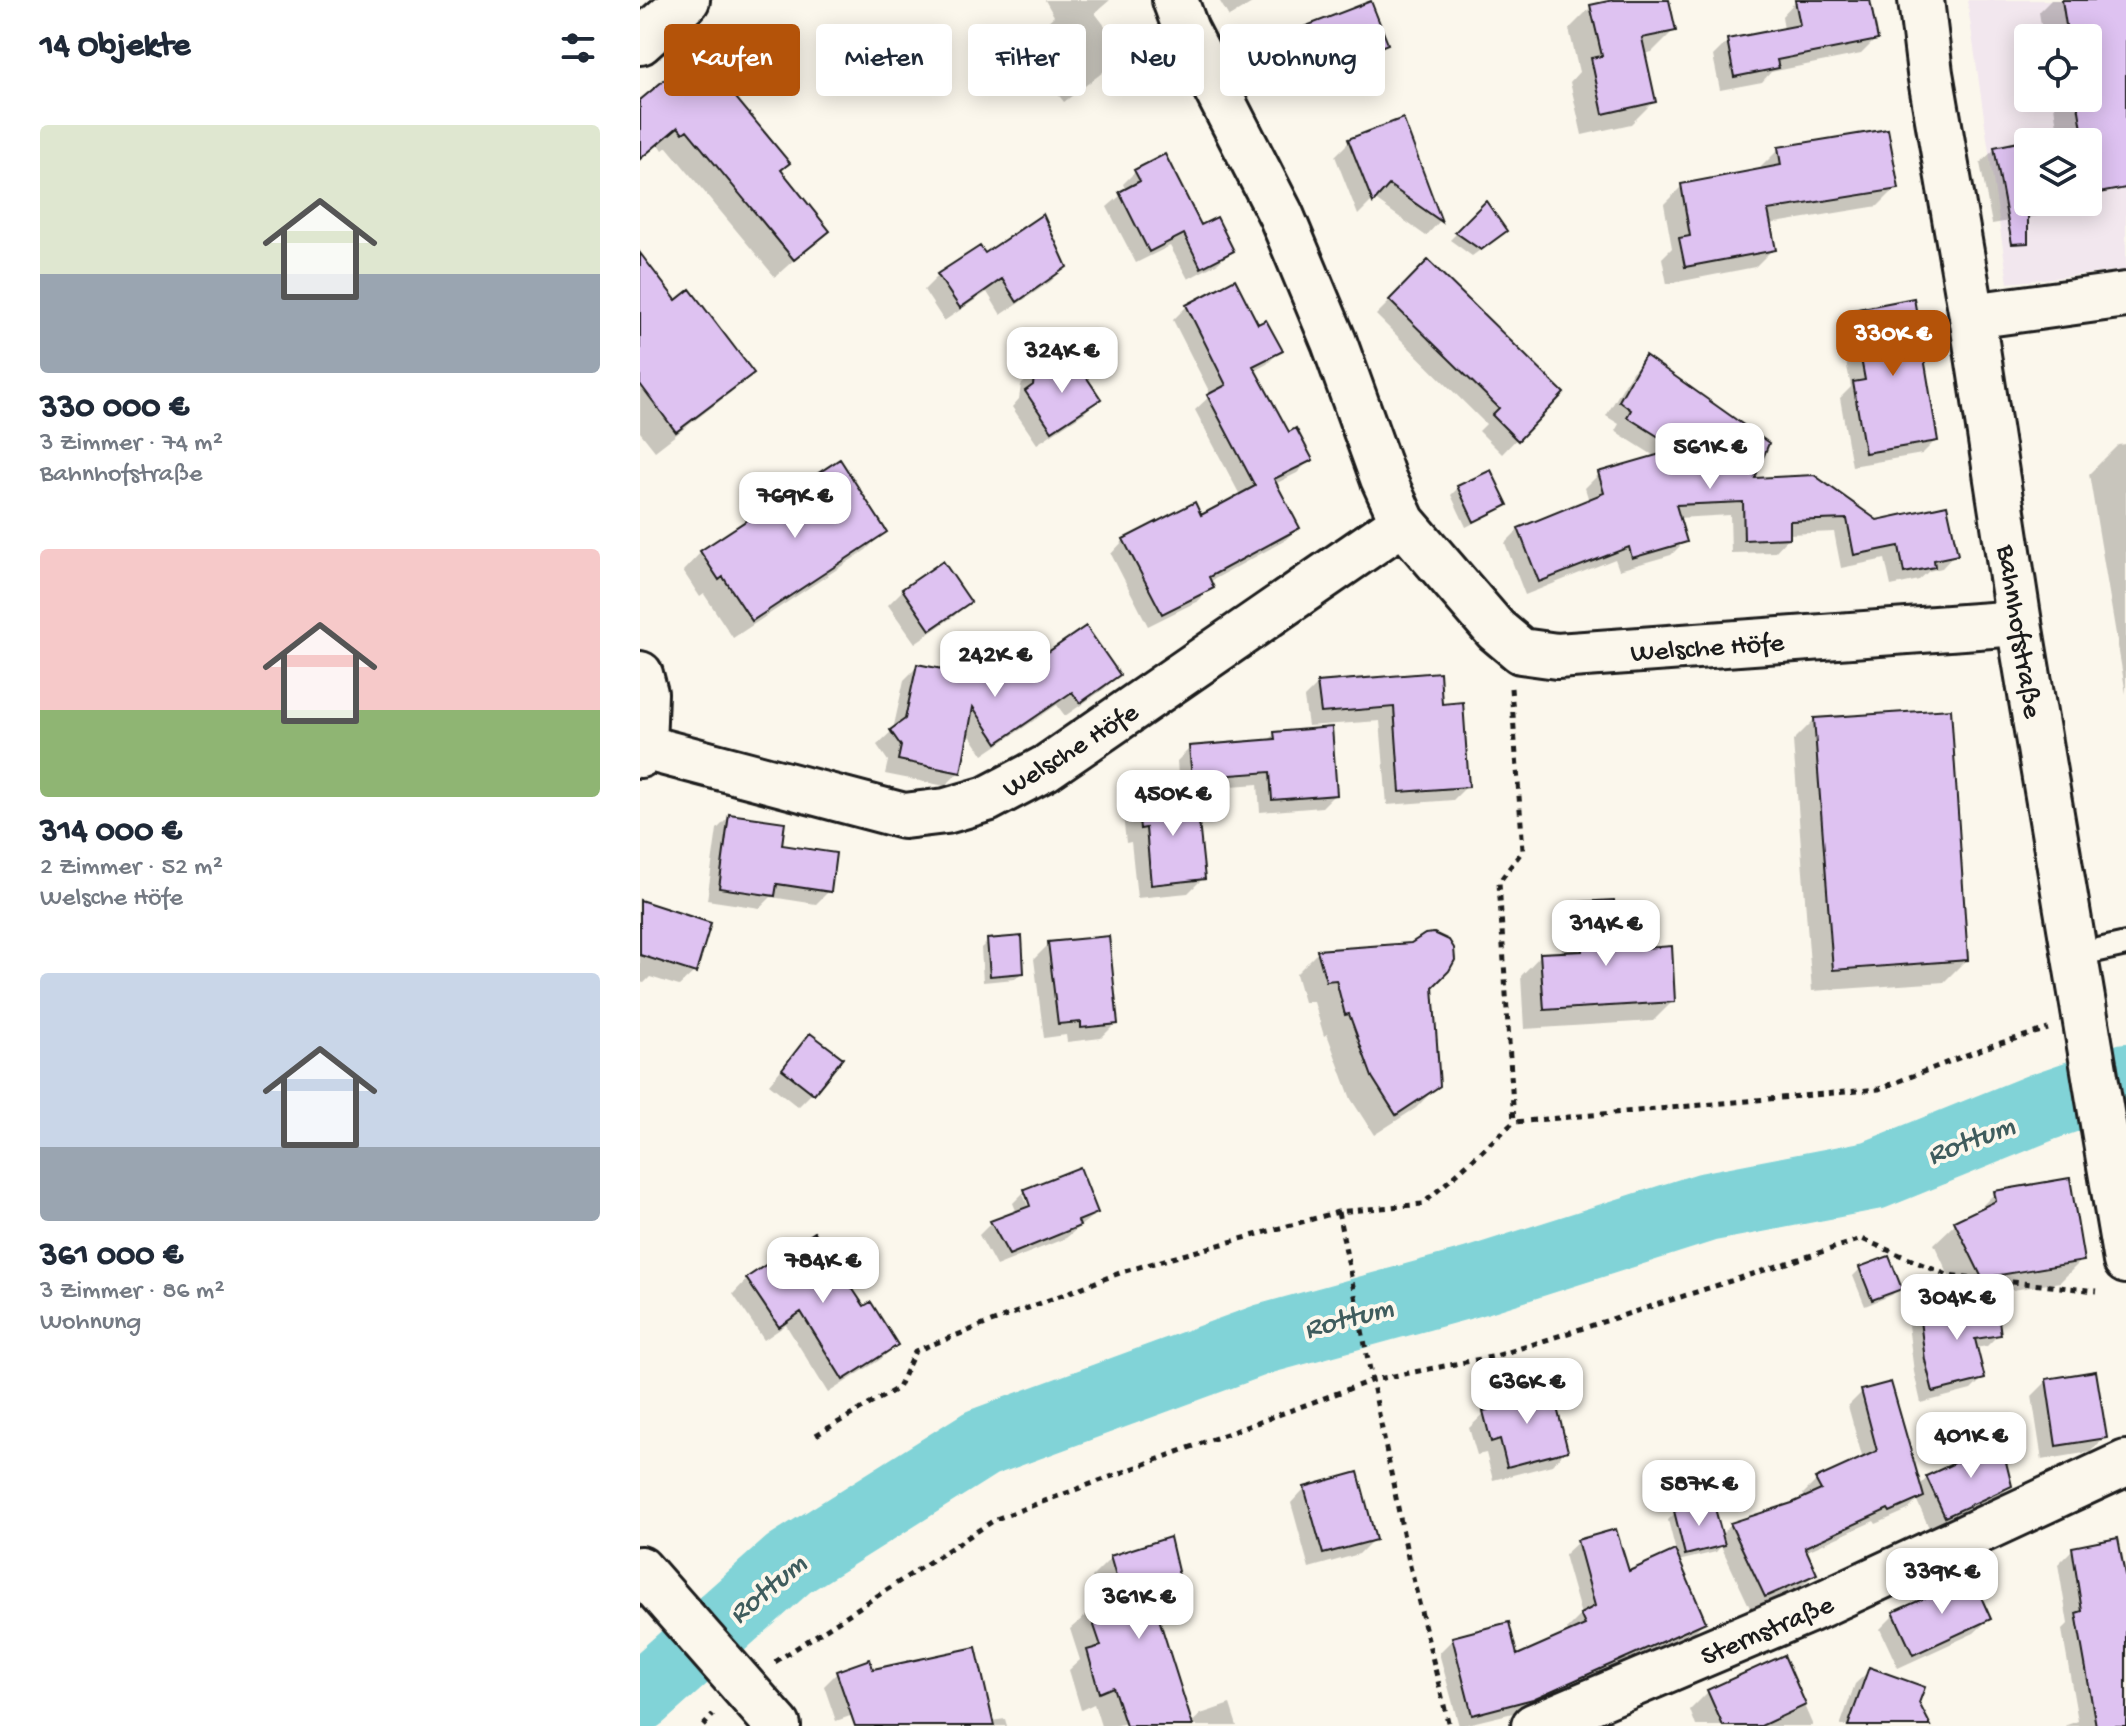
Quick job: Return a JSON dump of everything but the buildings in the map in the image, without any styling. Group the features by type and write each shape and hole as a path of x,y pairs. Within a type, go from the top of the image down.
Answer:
{"street":[{"path":"640,42 687,0"},
{"path":"1175,0 1186,30 1281,215 1403,522 1496,630 1521,651"},
{"name":"Bahnhofstraße","path":"1921,0 1930,73 1972,316 2019,623 2076,955 2103,1133 2118,1276"},
{"path":"1972,316 2126,295"},
{"name":"Welsche Höfe","path":"641,751 904,816 960,807 987,799 1046,768 1403,522"},
{"name":"Welsche Höfe","path":"1521,651 1557,656 2019,623"},
{"path":"640,674 645,693 641,751"},
{"name":"Sternstraße","path":"1534,1726 1809,1610 2126,1463"},
{"path":"640,1569 778,1726"}],"lane":[{"path":"2076,955 2126,944"}],"path":[{"path":"1514,1122 1499,882 1523,850 1510,691 1521,651"},
{"path":"816,1435 898,1388 915,1351 1125,1271 1338,1212 1423,1204 1514,1122 1879,1089 1987,1047 2086,1026"},
{"path":"1338,1212 1409,1562 1449,1726"},
{"path":"703,1726 737,1679 996,1519 1373,1380 1496,1356 1862,1239 1947,1275 2118,1276"}],"shaded area":[{"path":"1967,0 2126,0 2126,270 2008,283"}],"waterway":[{"name":"Rottum","path":"640,1697 789,1564 981,1443 1264,1339 1472,1282 1707,1207 1874,1175 2042,1107 2126,1078"}]}
